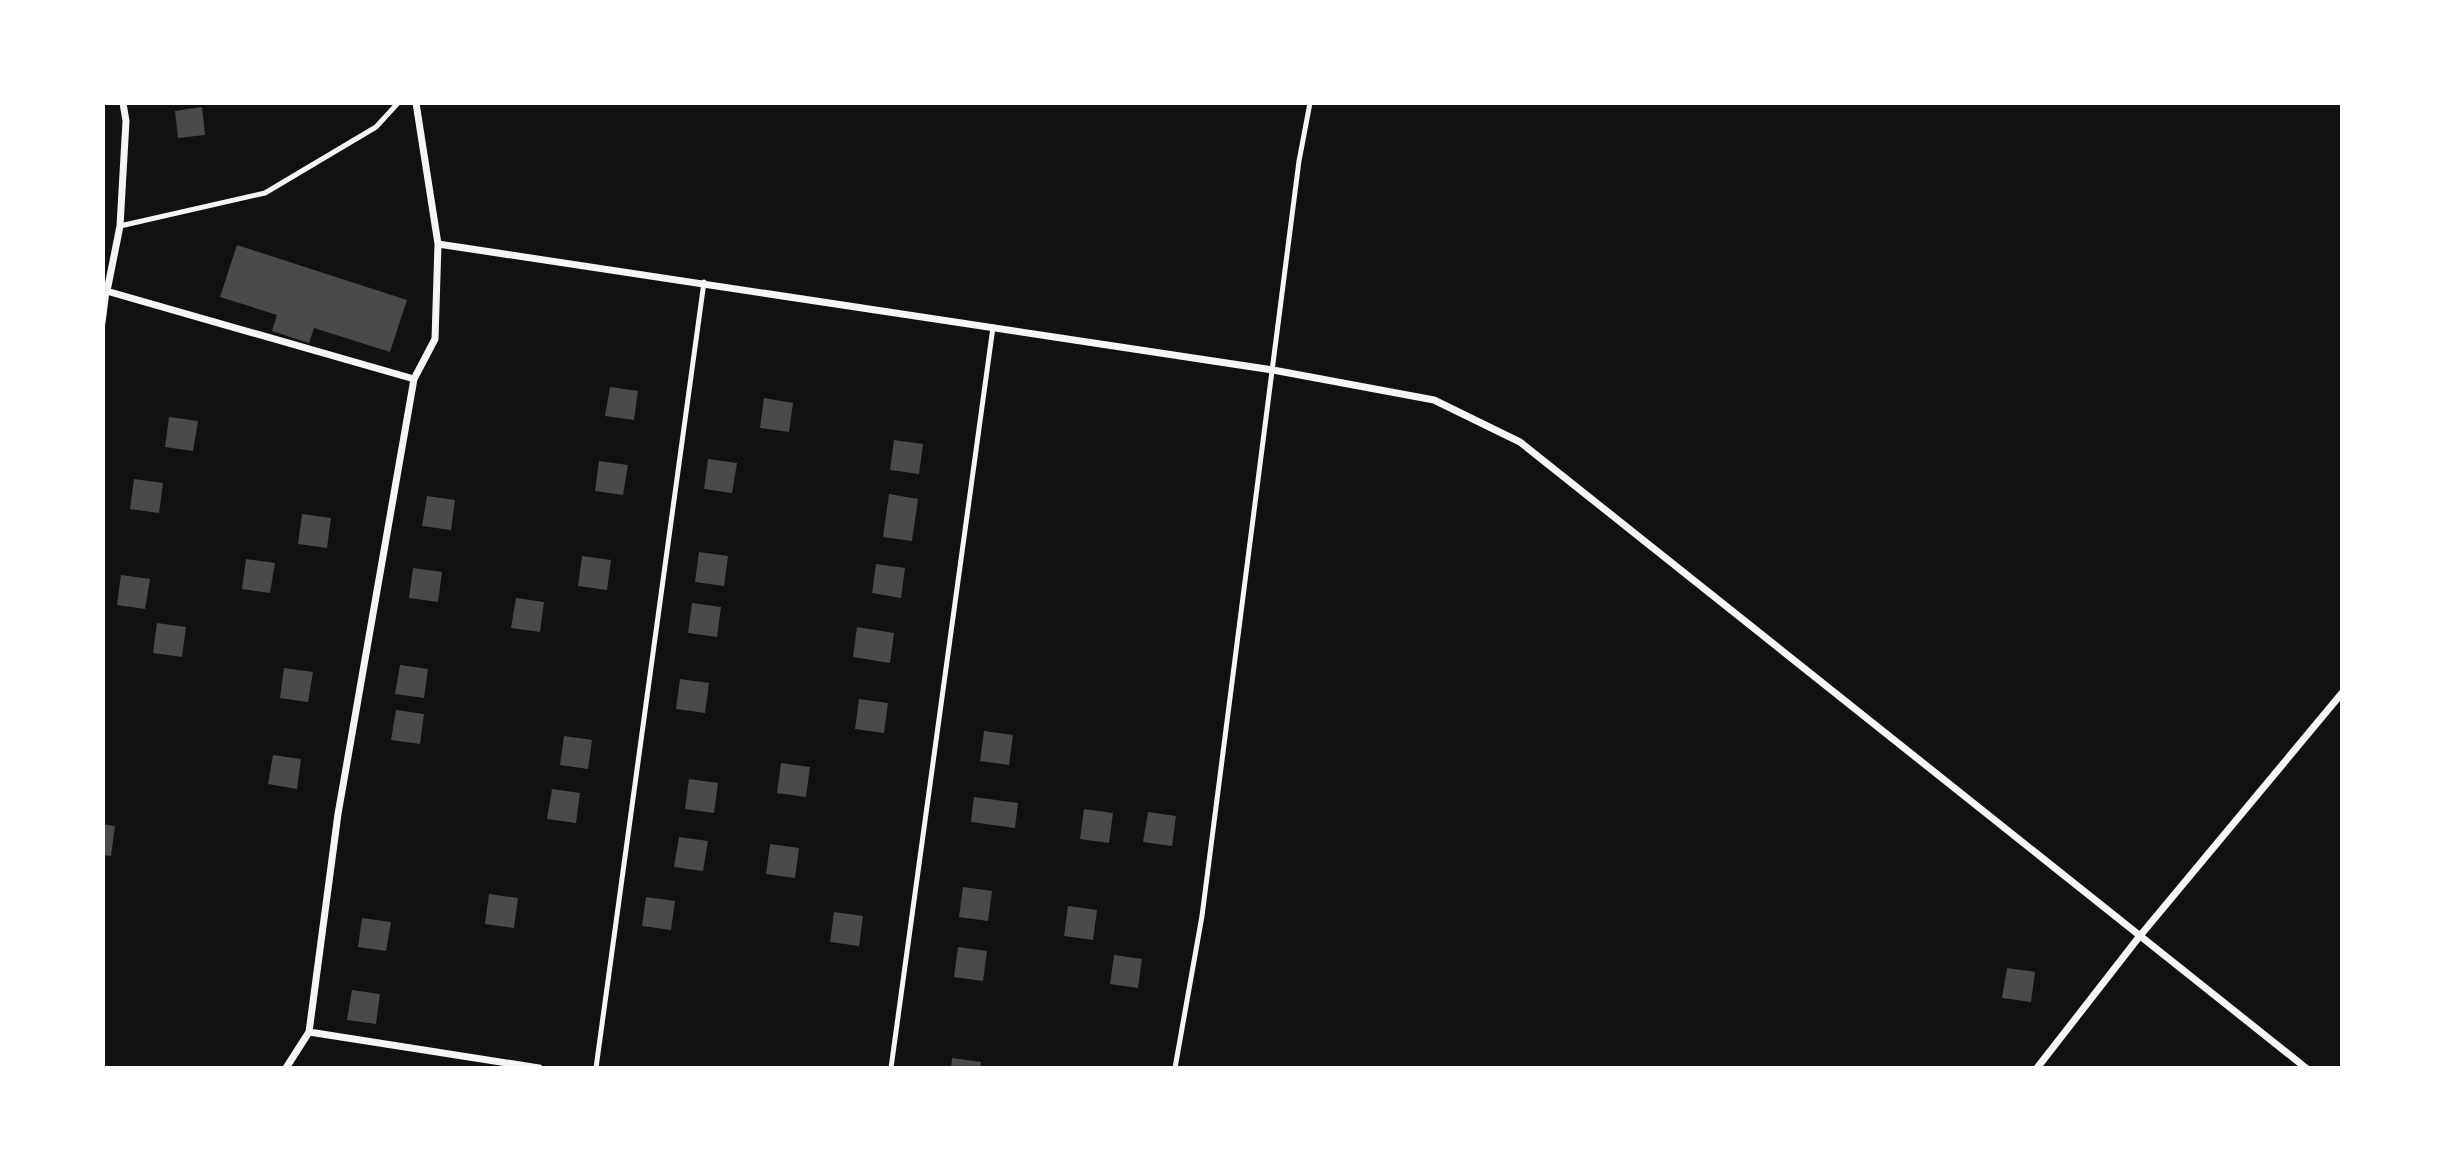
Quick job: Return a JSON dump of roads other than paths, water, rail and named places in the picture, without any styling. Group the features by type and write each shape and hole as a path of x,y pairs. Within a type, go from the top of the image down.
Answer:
{"street":[{"path":"123,103 126,121 120,226 105,290 414,379"},
{"path":"286,1068 289,1059 309,1032 338,814 414,379 435,339 438,244 416,103"},
{"path":"438,244 704,282 1273,370 1434,400 1520,442 2306,1068"},
{"path":"2036,1068 2139,937 2342,693"},
{"path":"309,1032 539,1068"}],"lane":[{"path":"120,226 265,193 376,127 398,103"},
{"path":"1175,1068 1202,916 1299,161 1310,103"},
{"path":"596,1068 704,282"},
{"path":"103,323 105,290"},
{"path":"891,1068 993,327"}]}
